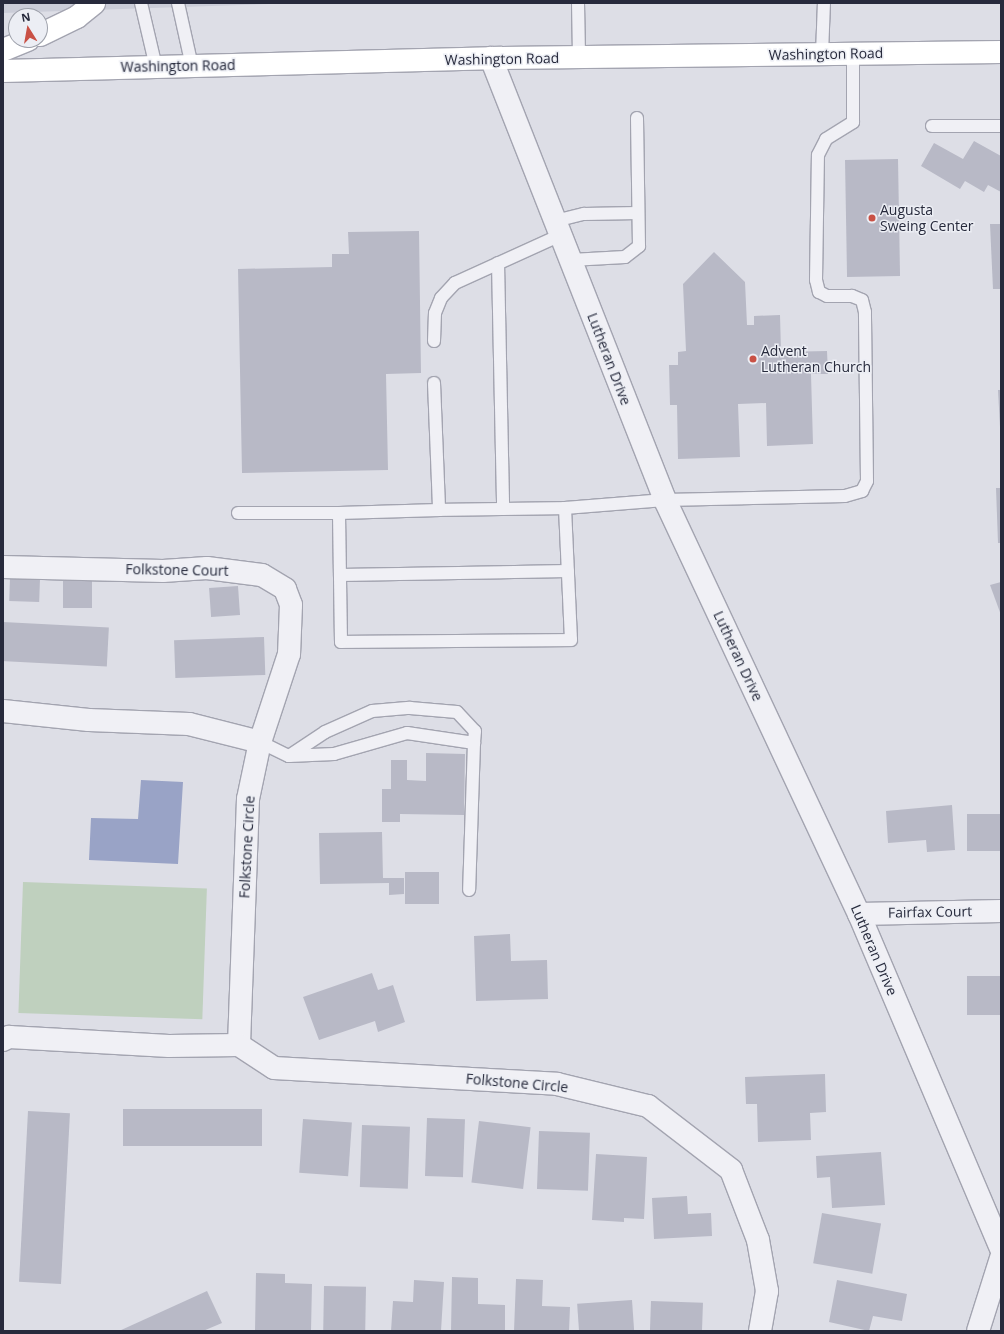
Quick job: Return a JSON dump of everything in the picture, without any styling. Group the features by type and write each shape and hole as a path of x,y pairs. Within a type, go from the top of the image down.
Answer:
{"main road":[{"path":"48,31 77,17 94,3"},
{"name":"Washington Road","path":"3,71 491,58 1001,52"}],"street":[{"name":"Lutheran Drive","path":"491,58 665,500 859,914 1001,1248"},
{"name":"Folkstone Court","path":"3,567 163,571 207,568 262,575 285,589 291,605 289,654 260,742"},
{"path":"3,711 89,720 189,724 260,742"},
{"name":"Folkstone Circle","path":"260,742 248,799 239,1045 274,1068 557,1084 648,1106 731,1170 758,1240 767,1291 760,1331"},
{"name":"Fairfax Court","path":"859,914 1001,911"},
{"path":"3,1040 16,1037 169,1046 239,1045"},
{"path":"978,1331 1001,1258"}],"lane":[{"path":"141,3 156,67"},
{"path":"178,3 192,66"},
{"path":"578,3 579,57"},
{"path":"822,54 824,3"},
{"path":"238,513 339,513 566,508 665,500 845,496 862,491 867,482 865,312 862,300 852,296 827,296 819,292 816,280 818,155 826,139 853,122 854,54"},
{"path":"570,260 633,254 639,246 637,118"},
{"path":"932,126 1001,126"},
{"path":"434,341 435,313 441,298 455,283 498,263 584,214 638,213"},
{"path":"498,263 503,509"},
{"path":"434,383 439,510"},
{"path":"339,513 341,642 571,640 566,508"},
{"path":"340,575 568,571"},
{"path":"289,756 325,732 372,711 457,712 475,731 469,890"},
{"path":"260,742 289,756 334,754 407,733 474,743"}],"shaded area":[{"path":"3,3 298,3 48,11 48,8 8,8 8,13 3,13"}],"green space":[{"path":"23,882 207,888 202,1019 18,1013"}],"water":[{"path":"141,780 183,782 178,864 89,860 91,818 138,819"}],"building":[{"path":"974,141 1001,156 1001,192 988,185 984,192 965,181 960,189 921,166 934,143 963,159"},
{"name":"Augusta Sweing Center","path":"898,159 900,276 847,277 845,160"},
{"path":"990,224 1001,224 1001,289 993,289"},
{"path":"419,231 421,373 386,374 388,470 242,473 238,269 332,267 332,254 349,254 348,232"},
{"name":"Advent Lutheran Church","path":"714,252 745,282 747,325 754,325 754,316 780,315 781,352 827,351 828,374 811,374 813,444 767,446 766,403 738,404 740,457 678,459 677,405 670,405 669,365 678,365 678,352 686,351 683,284"},
{"path":"998,390 1001,390 1001,427 1000,427"},
{"path":"996,488 1001,488 1001,543 998,543"},
{"path":"10,578 40,579 39,602 9,601"},
{"path":"63,581 92,581 92,608 63,608"},
{"path":"1001,582 1001,615 990,585"},
{"path":"238,586 240,615 211,617 209,588"},
{"path":"3,622 109,628 107,666 3,661"},
{"path":"264,637 265,675 175,678 174,640"},
{"path":"426,753 465,754 464,815 400,814 400,822 382,822 382,789 391,789 391,760 407,760 407,780 426,781"},
{"path":"952,805 955,850 927,852 926,840 888,843 886,811"},
{"path":"967,814 1001,814 1001,851 967,851"},
{"path":"382,832 383,878 404,878 404,894 389,895 389,883 320,884 319,833"},
{"path":"405,872 439,872 439,904 405,904"},
{"path":"510,934 511,961 547,960 548,999 476,1001 474,936"},
{"path":"372,973 378,990 393,985 405,1022 378,1032 375,1021 319,1040 303,997"},
{"path":"967,976 1001,976 1001,1015 967,1015"},
{"path":"825,1074 826,1112 810,1113 811,1140 758,1142 757,1104 746,1104 745,1077"},
{"path":"123,1109 262,1109 262,1146 123,1146"},
{"path":"28,1111 70,1113 61,1284 19,1282"},
{"path":"427,1118 465,1119 463,1177 425,1176"},
{"path":"303,1119 352,1122 348,1176 299,1173"},
{"path":"479,1121 531,1127 523,1189 471,1183"},
{"path":"362,1125 410,1127 408,1189 360,1187"},
{"path":"539,1131 590,1133 588,1191 537,1189"},
{"path":"881,1152 885,1205 832,1208 830,1177 817,1178 816,1156"},
{"path":"596,1154 647,1157 644,1219 624,1218 624,1222 592,1220"},
{"path":"687,1196 688,1214 711,1213 712,1236 654,1239 652,1198"},
{"path":"822,1213 881,1223 872,1274 813,1263"},
{"path":"256,1273 285,1274 285,1283 312,1284 311,1331 255,1331"},
{"path":"452,1277 478,1278 478,1304 505,1305 505,1331 451,1331"},
{"path":"516,1279 543,1280 542,1306 570,1307 569,1331 514,1331"},
{"path":"414,1280 444,1282 441,1331 391,1331 393,1301 413,1302"},
{"path":"837,1280 907,1294 902,1321 873,1316 869,1331 829,1322"},
{"path":"324,1286 366,1287 365,1331 323,1331"},
{"path":"207,1291 222,1323 203,1331 119,1331"},
{"path":"632,1300 634,1331 579,1331 577,1304"},
{"path":"651,1301 703,1303 702,1331 650,1331"}],"place":[{"name":"Augusta Sweing Center","path":"872,218"},
{"name":"Advent Lutheran Church","path":"753,359"}]}
